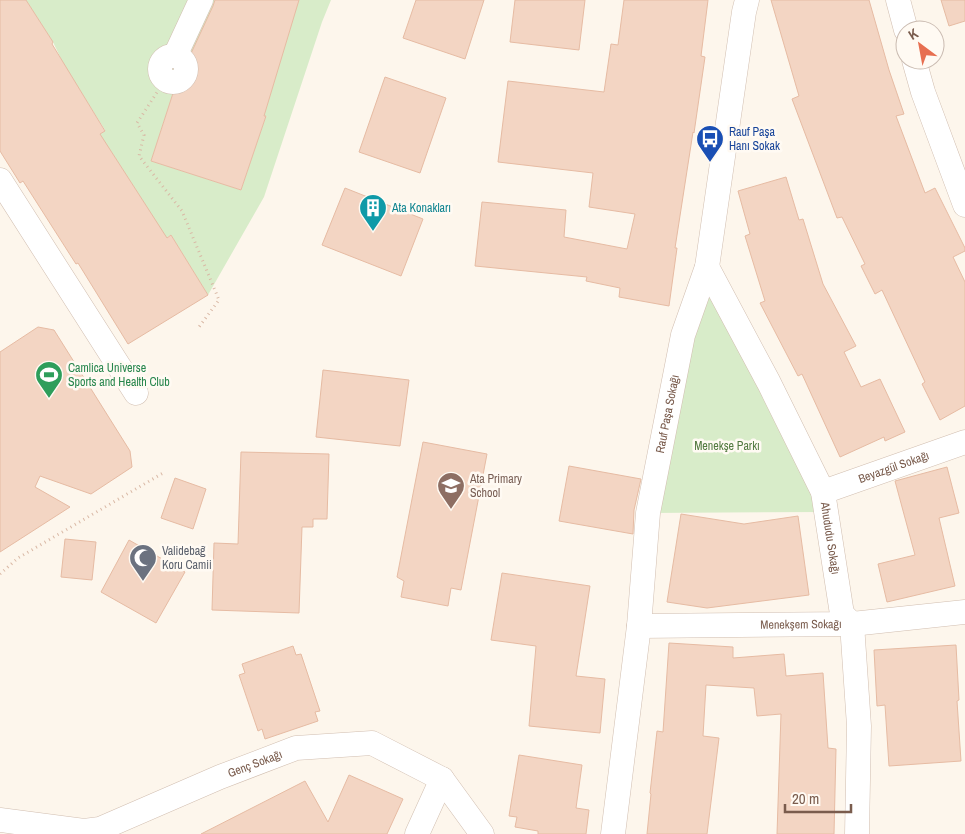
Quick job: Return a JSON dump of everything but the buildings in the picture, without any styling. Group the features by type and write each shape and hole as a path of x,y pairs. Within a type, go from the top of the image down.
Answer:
{"street":[{"path":"165,80 169,82 178,81 186,72 184,63 179,57 175,56 202,0"},
{"name":"Rauf Paşa Sokağı","path":"613,834 638,626 648,513 683,335 707,267 747,0"},
{"path":"898,0 903,20"},
{"path":"917,70 923,92 965,205"},
{"path":"0,180 136,393"},
{"name":"Ahududu Sokağı","path":"707,267 769,383 823,492 842,614 852,624 859,726 858,834"},
{"name":"Beyazgül Sokağı","path":"823,492 965,442"},
{"name":"Menekşem Sokağı","path":"638,626 852,624 965,612"},
{"name":"Genç Sokağı","path":"0,820 90,832 220,777 296,748 372,742 442,779 482,834"},
{"path":"417,834 442,779"}],"path":[{"path":"165,80 137,123 144,135 139,156 182,210 219,300 199,327"},
{"path":"0,574 18,558 163,473"}],"green space":[{"path":"26,0 331,0 264,197 208,295 171,235 161,241 152,215 111,151 93,138 105,130 64,65 53,42","holes":["175,87 266,116 241,190 151,161"]},
{"name":"Menekşe Parkı","path":"707,267 826,512 648,513"}],"place":[{"name":"Rauf Paşa Hanı Sokak","path":"710,163"},
{"name":"Ata Konakları","path":"373,232"},
{"name":"Camlica Universe Sports and Health Club","path":"49,399"},
{"name":"Ata Primary School","path":"451,510"},
{"name":"Validebağ Koru Camii","path":"143,582"}]}
